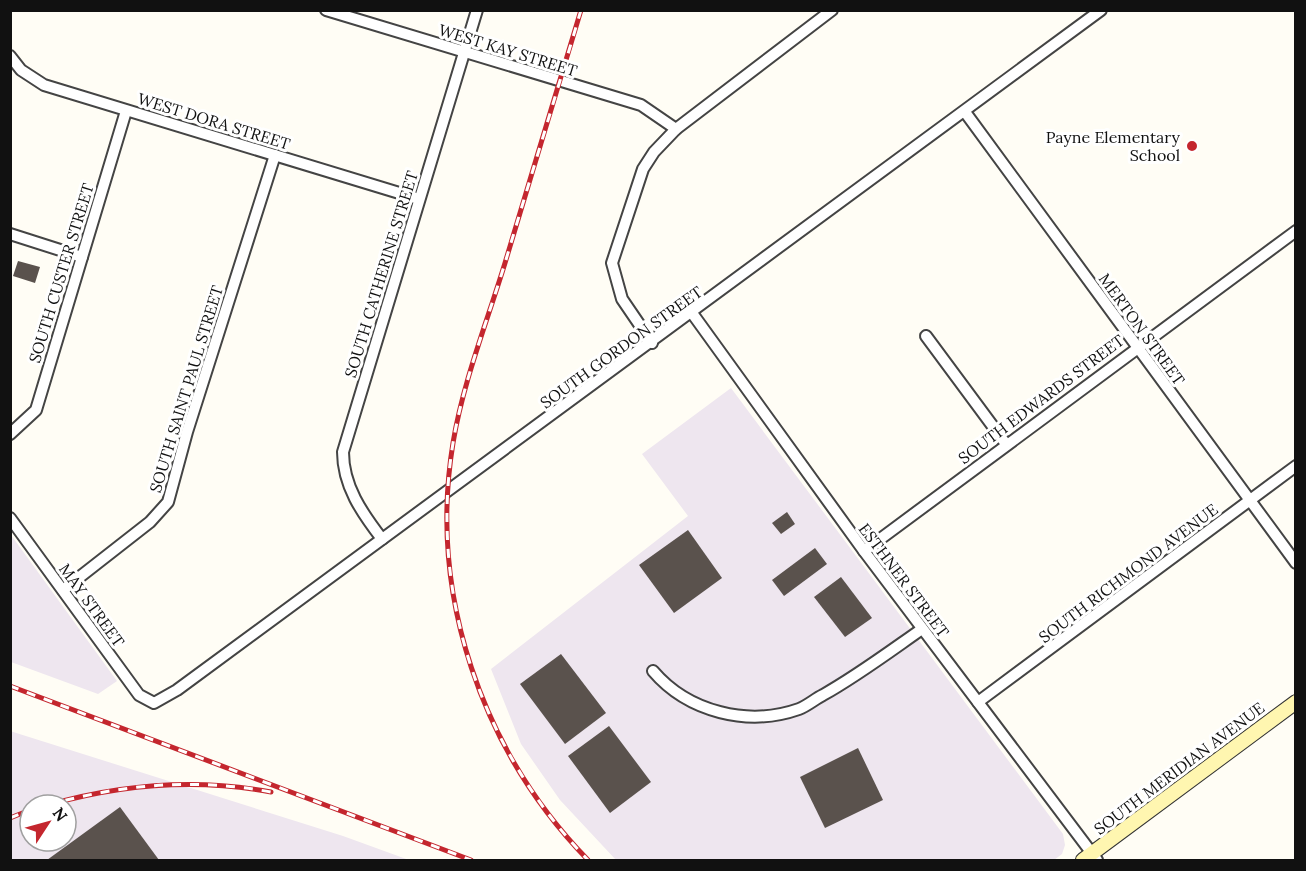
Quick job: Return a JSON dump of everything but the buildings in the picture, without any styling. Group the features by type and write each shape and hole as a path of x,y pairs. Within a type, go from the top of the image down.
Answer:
{"main road":[{"name":"SOUTH MERIDIAN AVENUE","path":"1091,858 1296,702"}],"street":[{"name":"WEST KAY STREET","path":"326,10 641,105 676,129"},
{"name":"SOUTH CATHERINE STREET","path":"382,539 351,491 343,465 343,452 477,10"},
{"path":"652,343 622,299 612,263 644,169 654,152 676,129 832,10"},
{"name":"SOUTH GORDON STREET","path":"154,703 177,690 652,343 1101,10"},
{"name":"WEST DORA STREET","path":"10,56 21,70 44,85 419,199"},
{"name":"SOUTH CUSTER STREET","path":"10,434 36,410 126,111"},
{"name":"MERTON STREET","path":"964,112 1296,562"},
{"name":"SOUTH SAINT PAUL STREET","path":"63,590 150,522 168,502 274,155"},
{"name":"SOUTH EDWARDS STREET","path":"864,551 1296,231"},
{"path":"10,234 82,257"},
{"name":"ESTHNER STREET","path":"692,313 864,551 978,702 1091,858"},
{"path":"926,336 1006,444"},
{"name":"SOUTH RICHMOND AVENUE","path":"978,702 1296,466"},
{"name":"MAY STREET","path":"10,518 139,695 154,703"},
{"path":"653,671 664,684 700,707 747,718 798,709 851,679 922,629"}],"shaded area":[{"path":"731,388 1063,834 1065,845 1062,854 1054,860 616,860 560,800 521,744 491,669 688,516 642,454"},
{"path":"11,535 117,681 98,694 11,662"},
{"path":"10,731 343,836 409,860 11,860"}],"railway":[{"path":"581,10 463,397 453,443 447,500 449,557 457,613 471,668 492,720 519,770 551,817 588,860"},
{"path":"10,686 471,860"},
{"path":"78,798 131,788 187,784 271,792"},
{"path":"10,818 18,815"}],"place":[{"name":"Payne Elementary School","path":"1192,146"}]}
